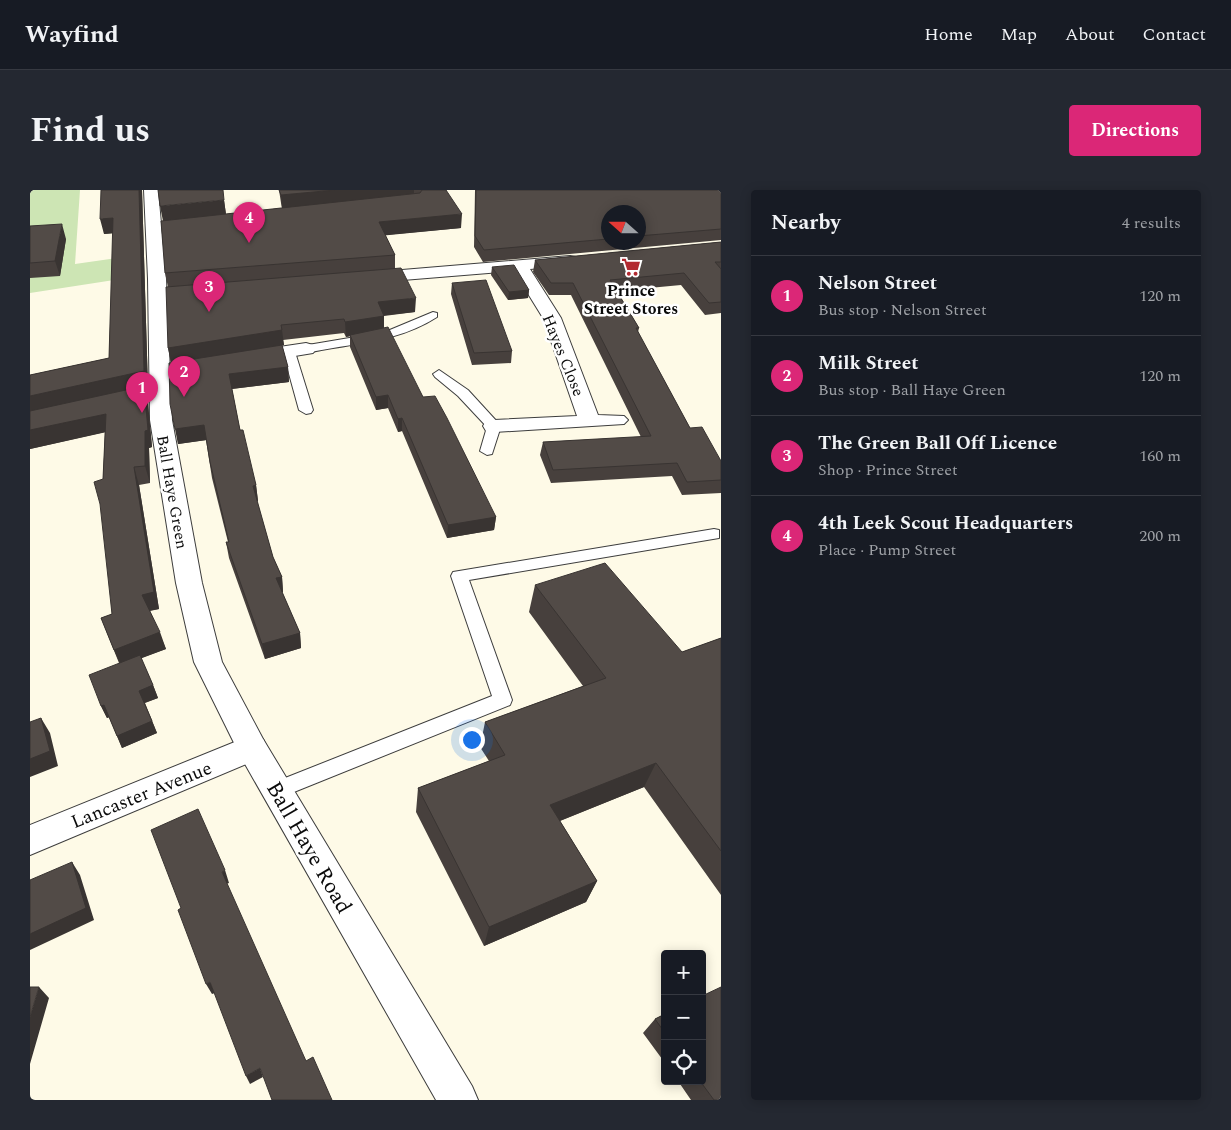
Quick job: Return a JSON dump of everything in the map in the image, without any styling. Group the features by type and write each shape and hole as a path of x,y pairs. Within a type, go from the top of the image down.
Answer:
{"street":[{"name":"Ball Haye Green","path":"151,190 162,228 157,278 165,294 159,383 161,420 189,583"},
{"path":"351,279 586,260"},
{"name":"Hayes Close","path":"519,266 552,318 590,420"},
{"path":"224,362 297,350"},
{"name":"Hayes Close","path":"494,426 616,420"},
{"name":"Ball Haye Road","path":"189,583 208,662 252,748 458,1100"},
{"name":"Lancaster Avenue","path":"30,840 252,748"}],"lane":[{"path":"306,410 297,350 392,335 418,325 433,315"},
{"path":"439,374 463,392 494,426 487,451"},
{"path":"277,790 503,700 459,576 714,534"}],"green space":[{"path":"30,190 80,190 75,264 138,255 140,276 30,293"}],"building":[{"path":"101,190 139,190 144,371 30,396 30,375 109,358 113,218 100,219"},
{"path":"158,190 223,190 224,200 160,206"},
{"path":"279,190 335,190 281,195"},
{"path":"422,190 446,190 462,214 379,222 395,255 165,273 161,221 420,193"},
{"path":"476,190 721,190 721,229 646,235 646,205 601,205 601,240 484,250 475,236"},
{"path":"62,224 55,261 30,263 30,226"},
{"path":"721,242 721,262 715,262 721,269 721,302 709,303 684,273 610,280 639,328 636,328 690,428 702,427 721,461 721,480 687,482 677,463 553,470 543,442 651,436 573,283 551,283 535,260"},
{"path":"514,265 529,290 509,292 492,267"},
{"path":"401,268 416,298 378,302 384,316 345,322 344,319 281,325 282,330 168,348 166,287"},
{"path":"486,280 512,351 474,353 452,283"},
{"path":"388,327 423,397 435,396 496,517 448,525 402,418 398,419 388,395 376,397 350,335"},
{"path":"282,345 288,367 229,374 240,430 243,430 256,485 253,486 273,557 282,577 276,578 300,633 262,644 226,542 229,542 210,462 204,425 175,429 170,404 169,363"},
{"path":"144,386 148,430 145,431 145,466 134,467 154,592 142,595 160,632 114,650 101,618 112,614 100,504 94,482 103,479 106,414 30,430 30,411"},
{"path":"605,563 682,652 721,638 721,851 656,763 550,805 597,881 489,927 418,788 505,755 485,722 606,678 535,585"},
{"path":"140,655 153,685 139,691 152,721 117,736 104,705 101,706 89,675"},
{"path":"41,718 50,751 30,759 30,722"},
{"path":"198,809 225,870 222,872 306,1061 313,1057 332,1100 272,1100 260,1068 246,1076 210,982 206,984 178,910 181,908 151,830"},
{"path":"72,862 86,908 30,934 30,880"},
{"path":"30,987 39,987 30,1017"},
{"path":"721,987 721,1100 714,1100 703,1085 706,1085 706,994"},
{"path":"661,1016 661,1027 655,1019"}],"place":[{"name":"4th Leek Scout Headquarters","path":"249,243"},
{"name":"Prince Street Stores","path":"631,267"},
{"name":"The Green Ball Off Licence","path":"209,312"},
{"name":"Milk Street","path":"184,397"},
{"name":"Nelson Street","path":"142,413"}]}
